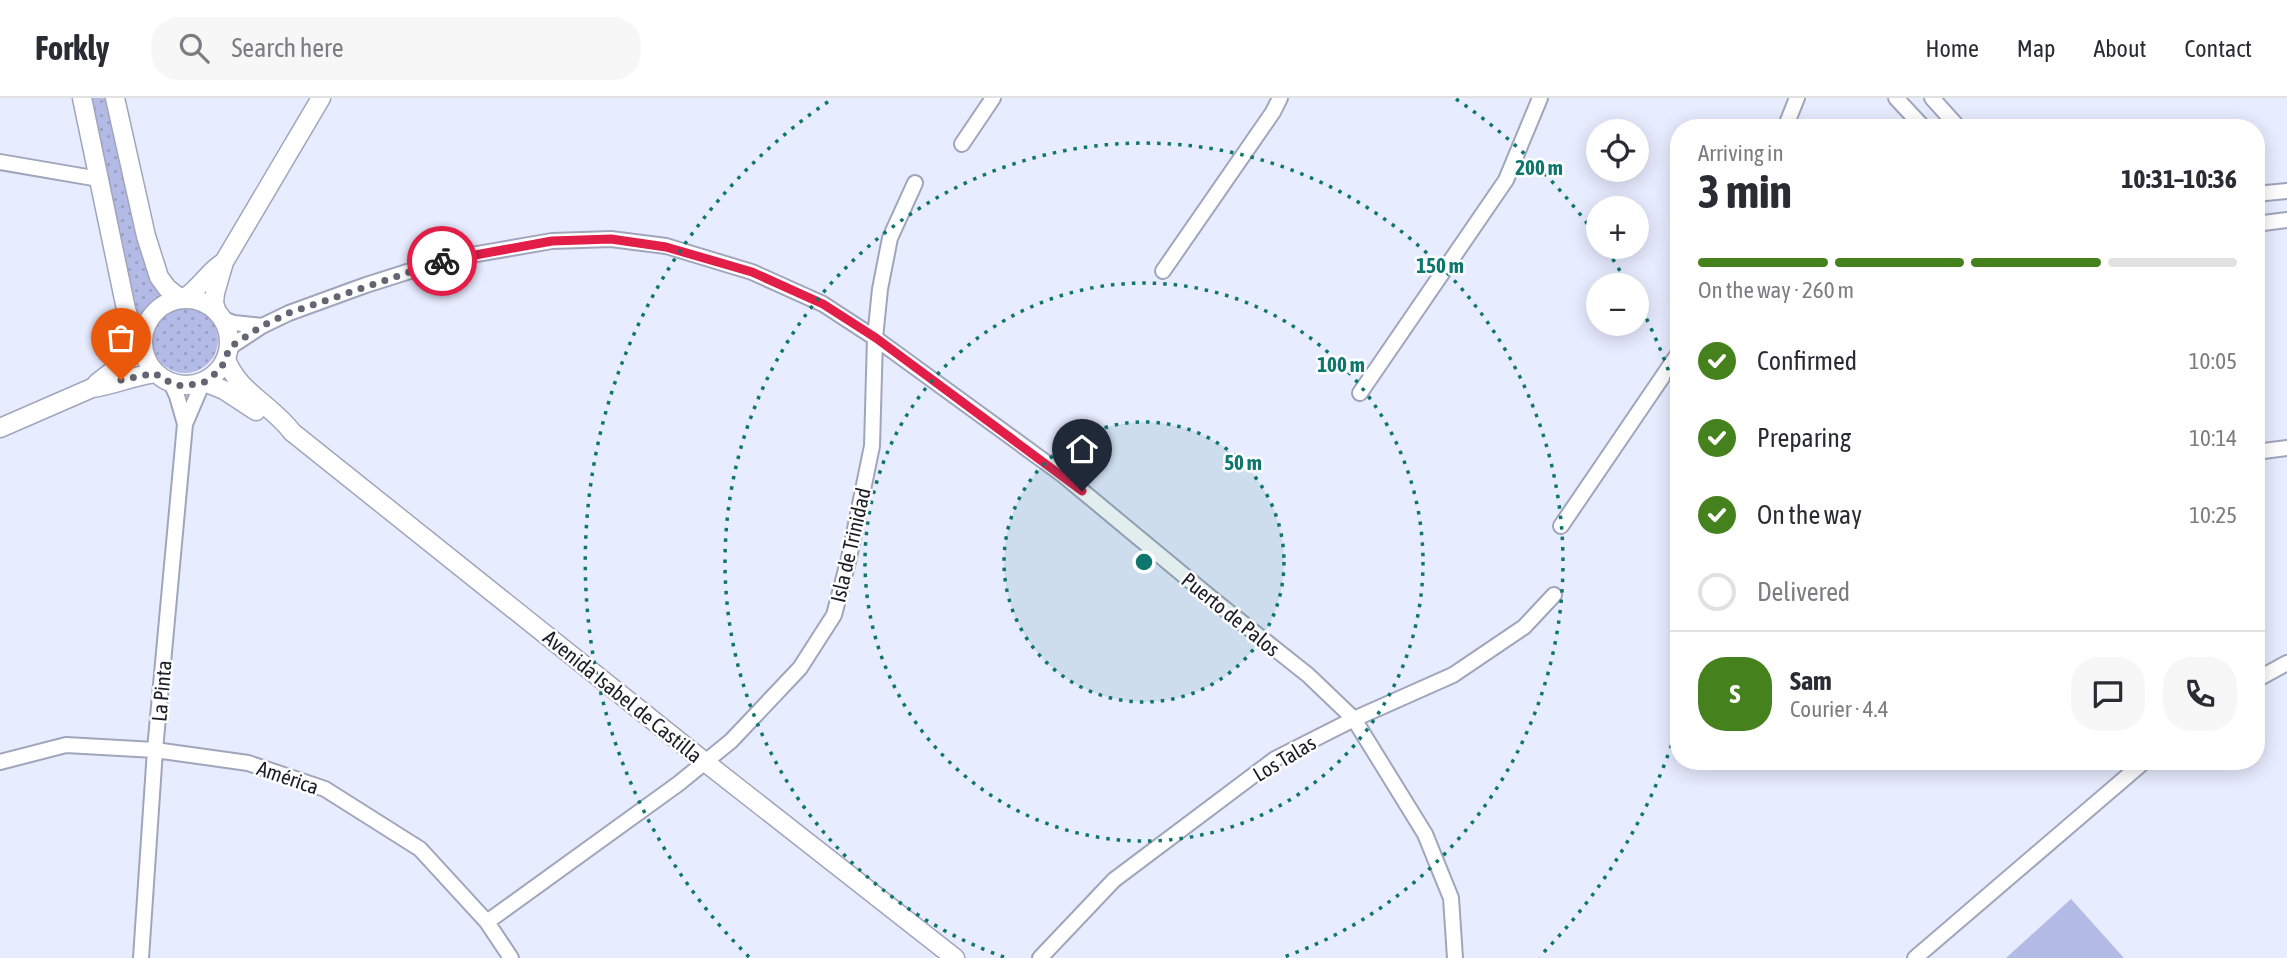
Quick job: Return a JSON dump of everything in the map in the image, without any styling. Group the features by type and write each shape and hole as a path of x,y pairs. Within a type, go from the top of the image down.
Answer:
{"street":[{"path":"82,98 126,309 130,322 142,340 146,358 163,378"},
{"path":"116,98 146,236 159,277 167,288 182,299 208,304 234,323 262,326"},
{"path":"0,428 92,388 137,375 163,378 192,386 204,382 221,369 228,353 230,337 214,303 224,262 321,98"},
{"path":"962,144 993,98"},
{"path":"1163,271 1280,98"},
{"path":"1360,393 1506,180 1540,98"},
{"path":"1789,119 1797,98"},
{"path":"1896,98 1916,119"},
{"path":"1932,98 1951,119"},
{"path":"0,162 99,179"},
{"name":"Isla de Trinidad","path":"487,922 678,783 731,741 800,668 834,615 849,558 872,446 880,289 890,238 915,183"},
{"path":"2265,193 2287,191"},
{"path":"2265,223 2287,220"},
{"name":"Puerto de Palos","path":"228,353 262,326 289,313 448,259 552,241 611,239 666,247 752,272 823,304 876,338 1063,475 1216,603 1308,675 1354,719 1425,834 1451,898 1455,958"},
{"path":"92,388 142,340 145,326 160,306 182,299 224,262"},
{"path":"228,353 237,381 281,416 292,432"},
{"path":"1561,526 1670,366"},
{"name":"La Pinta","path":"163,378 177,396 185,424"},
{"path":"204,382 224,390 275,425 292,432"},
{"name":"La Pinta","path":"141,958 155,750 185,424 204,382"},
{"name":"Avenida Isabel de Castilla","path":"292,432 955,958"},
{"path":"2265,451 2287,448"},
{"name":"Los Talas","path":"1040,958 1114,880 1275,759 1354,719 1452,675 1524,627 1554,595"},
{"path":"2265,675 2287,663"},
{"name":"América","path":"0,762 66,746 155,750 248,763 325,789 420,849 487,922 511,958"},
{"path":"1914,958 2135,770"}],"shaded area":[{"path":"91,98 108,98 136,227 151,281 161,294 138,321 136,321"},
{"path":"191,307 209,316 216,327 216,353 209,364 198,371 179,373 161,364 154,353 152,334 161,316 172,309"},
{"path":"2071,899 2124,958 2006,958"}],"way so far":[{"path":"121,380 155,373 162,379 181,386 203,383 221,369 230,347 262,326 289,313 366,285 442,261"}],"route":[{"path":"442,261 552,241 611,239 666,247 752,272 823,304 876,338 1042,458 1082,491"}]}
